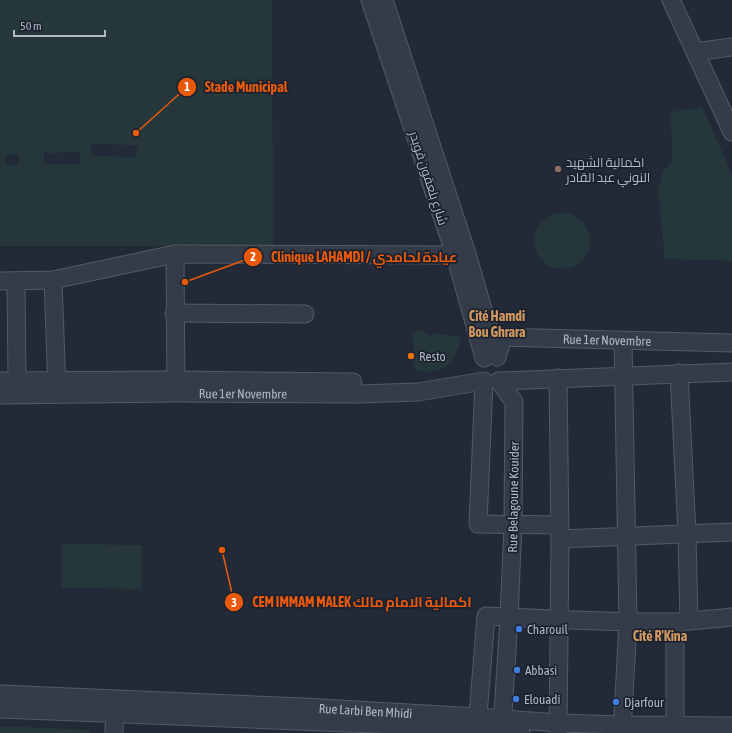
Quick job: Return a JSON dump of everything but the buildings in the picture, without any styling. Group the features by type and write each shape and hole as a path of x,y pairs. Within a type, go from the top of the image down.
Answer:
{"street":[{"name":"شارع بلعقون قويدر","path":"370,0 401,72"},
{"name":"شارع بلعقون قويدر","path":"384,0 401,72 460,253 489,370"},
{"path":"671,0 695,52 728,115 732,132"},
{"path":"695,52 732,47"},
{"path":"17,381 8,281 54,280 175,254 460,253"},
{"path":"175,254 174,313 176,387"},
{"path":"54,280 57,387"},
{"path":"174,313 305,314"},
{"name":"Rue 1er Novembre","path":"489,370 503,337 732,343"},
{"path":"622,729 628,622 623,340"},
{"path":"489,370 478,524 513,525 560,532 627,535 732,532"},
{"name":"Rue 1er Novembre","path":"0,395 57,387 176,387 382,383 418,386 489,370 558,378 732,372"},
{"name":"Rue Belagoune Kouider","path":"489,370 514,402 513,525 509,617 508,730"},
{"path":"675,726 687,534 679,374"},
{"path":"558,378 560,532 558,728"},
{"name":"Rue 1er Novembre","path":"0,381 17,381 57,387"},
{"path":"478,723 486,616 560,621 628,622 732,618"},
{"name":"Rue Larbi Ben Mhidi","path":"0,694 230,718 303,714 388,723 478,723 508,730 558,728 622,729 675,726 726,729"},
{"path":"114,733 115,707"},
{"name":"Rue Larbi Ben Mhidi","path":"0,709 115,707"}],"shaded area":[{"path":"0,0 272,0 273,246 0,246","holes":["91,144 137,145 136,157 91,156","80,152 80,164 44,164 44,153","18,154 19,165 6,165 6,155"]},
{"path":"702,107 732,174 732,261 665,259 658,190 663,172 672,161 671,112"},
{"path":"556,213 568,213 582,221 590,235 588,252 582,261 568,269 556,269 546,264 539,257 534,247 534,235 539,225 546,218"},
{"path":"417,331 422,331 429,336 436,333 461,337 459,346 452,360 441,369 426,372 417,371 413,363 414,346 412,338"},
{"path":"62,544 142,545 141,589 62,588"},
{"path":"0,726 90,730 90,733 0,733"}],"place":[{"name":"Stade Municipal","path":"136,133"},
{"name":"اكمالية الشهيد النوني عبد القادر","path":"558,169"},
{"name":"Clinique LAHAMDI / عيادة لحامدي","path":"185,282"},
{"name":"Resto","path":"411,356"},
{"name":"CEM IMMAM MALEK اكمالية الامام مالك","path":"222,550"},
{"name":"Charouil","path":"519,629"},
{"name":"Abbasi","path":"517,670"},
{"name":"Elouadi","path":"516,699"},
{"name":"Djarfour","path":"616,702"}],"district":[{"name":"Cité Hamdi Bou Ghrara","path":"497,324"},
{"name":"Cité R'Kina","path":"660,636"}]}
